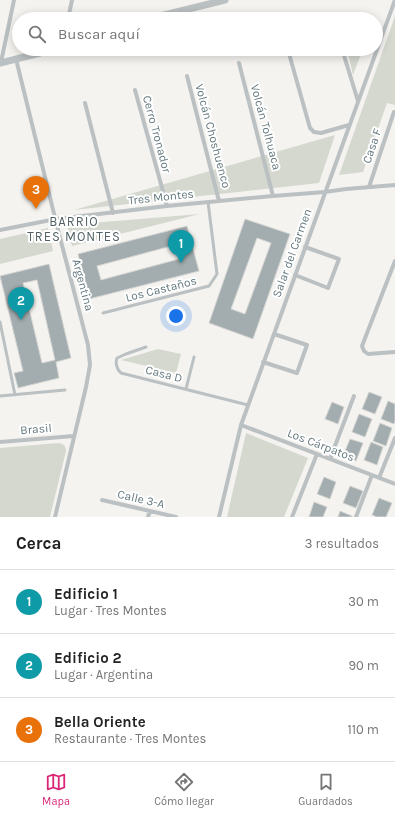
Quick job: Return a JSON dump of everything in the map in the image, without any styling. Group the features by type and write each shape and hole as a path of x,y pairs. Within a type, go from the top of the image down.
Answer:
{"street":[{"path":"14,0 1,62 28,56"},
{"path":"69,12 72,0"},
{"path":"176,12 225,0"},
{"name":"Salar del Carmen","path":"383,32 395,0"},
{"path":"290,56 310,128 314,132 321,133 349,125"},
{"path":"344,56 358,102"},
{"name":"Salar del Carmen","path":"219,517 241,425 374,56"},
{"name":"Argentina","path":"16,59 88,345 90,365 55,517"},
{"name":"Volcán Tolhuaca","path":"239,63 274,196"},
{"name":"Volcán Choshuenco","path":"186,76 219,202"},
{"name":"Cerro Tronador","path":"135,90 167,206"},
{"path":"84,103 113,213"},
{"name":"Casa F","path":"369,187 394,112"},
{"name":"Tres Montes","path":"0,230 56,219 167,206 395,185"},
{"path":"295,275 328,288 339,259 305,247"},
{"path":"395,261 362,346 364,351 368,354 395,352"},
{"path":"264,362 297,373 307,345 274,334"},
{"path":"330,459 354,396"},
{"name":"Los Cárpatos","path":"241,425 395,484"},
{"name":"Brasil","path":"0,442 74,436"},
{"path":"380,478 395,438"},
{"path":"292,517 317,454"},
{"path":"356,517 372,475"},
{"name":"Calle 3-A","path":"102,500 176,517"},
{"path":"148,517 150,511"}],"lane":[{"name":"Los Castaños","path":"102,313 209,286 217,274 208,202"},
{"path":"0,322 15,395"},
{"name":"Casa D","path":"146,347 117,358 116,364 119,372 248,405"},
{"path":"186,389 194,357"},
{"path":"0,396 65,390"}],"shaded area":[{"path":"395,16 395,105 387,103 363,172 339,175 381,56 383,56 383,50"},
{"path":"349,56 360,56 353,75"},
{"path":"335,135 319,183 74,210"},
{"path":"200,214 72,246 67,225"},
{"path":"48,228 53,251 0,264 0,239"},
{"path":"158,349 181,354 176,373 121,360"},
{"path":"246,433 308,458 284,517 227,517"},
{"path":"58,443 64,445 66,451 50,517 0,517 0,448"}],"building":[{"path":"245,219 290,234 253,339 209,323","holes":["257,238 271,243 245,314 231,309"]},
{"path":"187,226 199,271 89,299 78,254","holes":["175,245 179,259 101,280 97,266"]},
{"path":"49,264 71,358 56,362 59,378 18,388 14,373 23,371 0,276","holes":["37,280 55,360 42,363 23,283"]},
{"path":"369,392 382,397 375,414 362,409"},
{"path":"388,401 395,404 394,424 381,419"},
{"path":"332,402 344,407 338,424 325,419"},
{"path":"359,414 372,419 365,437 352,432"},
{"path":"380,423 392,428 386,446 373,441"},
{"path":"350,439 363,443 356,461 343,456"},
{"path":"371,442 383,447 377,465 364,460"},
{"path":"324,477 336,482 330,499 317,494"},
{"path":"350,486 363,491 356,508 343,503"},
{"path":"379,498 392,503 386,517 377,517 372,515"},
{"path":"314,502 327,507 323,517 309,517"},
{"path":"340,511 352,516 352,517 338,517"}],"place":[{"name":"Bella Oriente","path":"36,209"},
{"name":"Edificio 1","path":"181,263"},
{"name":"Edificio 2","path":"21,320"}],"district":[{"name":"BARRIO TRES MONTES","path":"74,228"}]}
